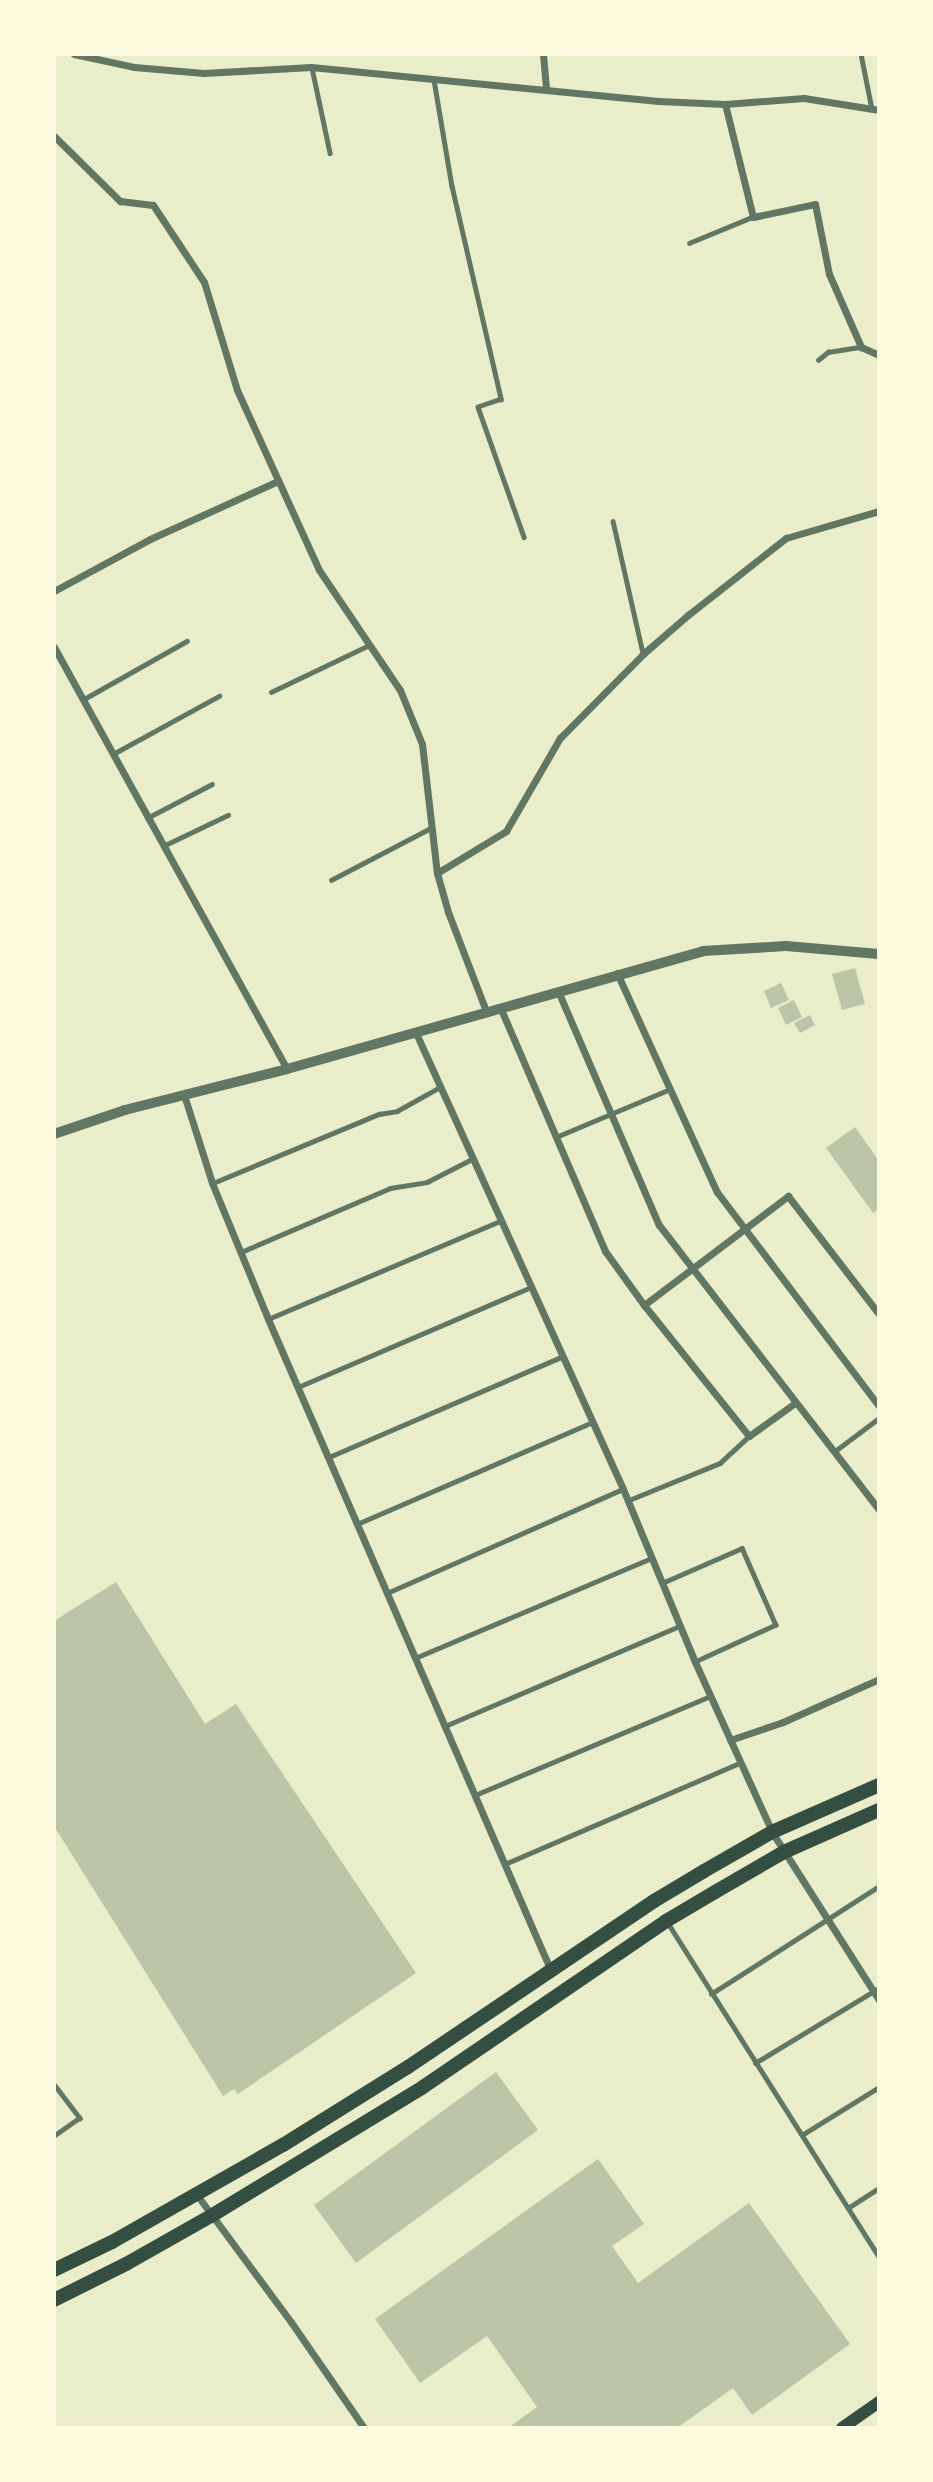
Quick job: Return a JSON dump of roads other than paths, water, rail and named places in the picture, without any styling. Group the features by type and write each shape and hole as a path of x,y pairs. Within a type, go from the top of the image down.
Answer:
{"highway":[{"path":"54,2270 197,2195 397,2074 654,1901 772,1832 879,1785"},
{"path":"54,2300 126,2264 211,2216 423,2087 666,1921 784,1852 879,1810"}],"main road":[{"path":"842,2428 879,2402"}],"street":[{"path":"74,54 134,68 204,73 311,67 658,101 725,104 804,98 875,109"},
{"path":"543,54 546,89"},
{"path":"725,104 753,217 815,204 829,274 861,347 879,355"},
{"path":"54,136 120,201 153,205 204,282 237,390 319,570 400,690 422,744 437,873 448,912 486,1011"},
{"path":"54,591 150,539 278,481"},
{"path":"437,873 506,831 560,738 643,654 786,538 879,511"},
{"path":"54,647 162,847 287,1069"},
{"path":"54,1134 671,958 737,947 800,947 879,954"},
{"path":"617,974 716,1192 743,1231 879,1406"},
{"path":"558,991 659,1225 879,1510"},
{"path":"500,1007 605,1251 644,1305 749,1436 795,1403"},
{"path":"415,1031 623,1489 710,1696 772,1832 876,1990 879,2000"},
{"path":"184,1095 212,1183 268,1319 551,1972"},
{"path":"644,1305 788,1196 879,1314"},
{"path":"730,1740 783,1721 879,1679"},
{"path":"197,2195 291,2322 363,2428"}],"lane":[{"path":"861,54 875,109"},
{"path":"311,67 330,153"},
{"path":"434,79 452,186 501,399 478,407 524,537"},
{"path":"689,243 753,217"},
{"path":"818,360 828,352 861,347"},
{"path":"613,521 643,654"},
{"path":"83,700 187,641"},
{"path":"271,692 369,645"},
{"path":"112,755 219,696"},
{"path":"146,818 212,784"},
{"path":"162,847 228,815"},
{"path":"331,880 432,828"},
{"path":"212,1183 379,1114 397,1111 440,1087"},
{"path":"555,1138 670,1089"},
{"path":"241,1253 390,1188 427,1182 473,1159"},
{"path":"268,1319 501,1220"},
{"path":"297,1387 531,1287"},
{"path":"328,1457 563,1356"},
{"path":"834,1451 879,1418"},
{"path":"357,1524 593,1422"},
{"path":"628,1501 720,1463 749,1436"},
{"path":"387,1593 623,1489"},
{"path":"662,1583 742,1548 776,1625 695,1661"},
{"path":"415,1658 652,1558"},
{"path":"445,1726 680,1626"},
{"path":"475,1795 710,1696"},
{"path":"505,1864 740,1763"},
{"path":"711,1994 879,1886"},
{"path":"666,1921 879,2257"},
{"path":"755,2063 876,1990"},
{"path":"54,2084 79,2118 54,2136"},
{"path":"802,2135 879,2087"},
{"path":"848,2208 879,2189"}]}
